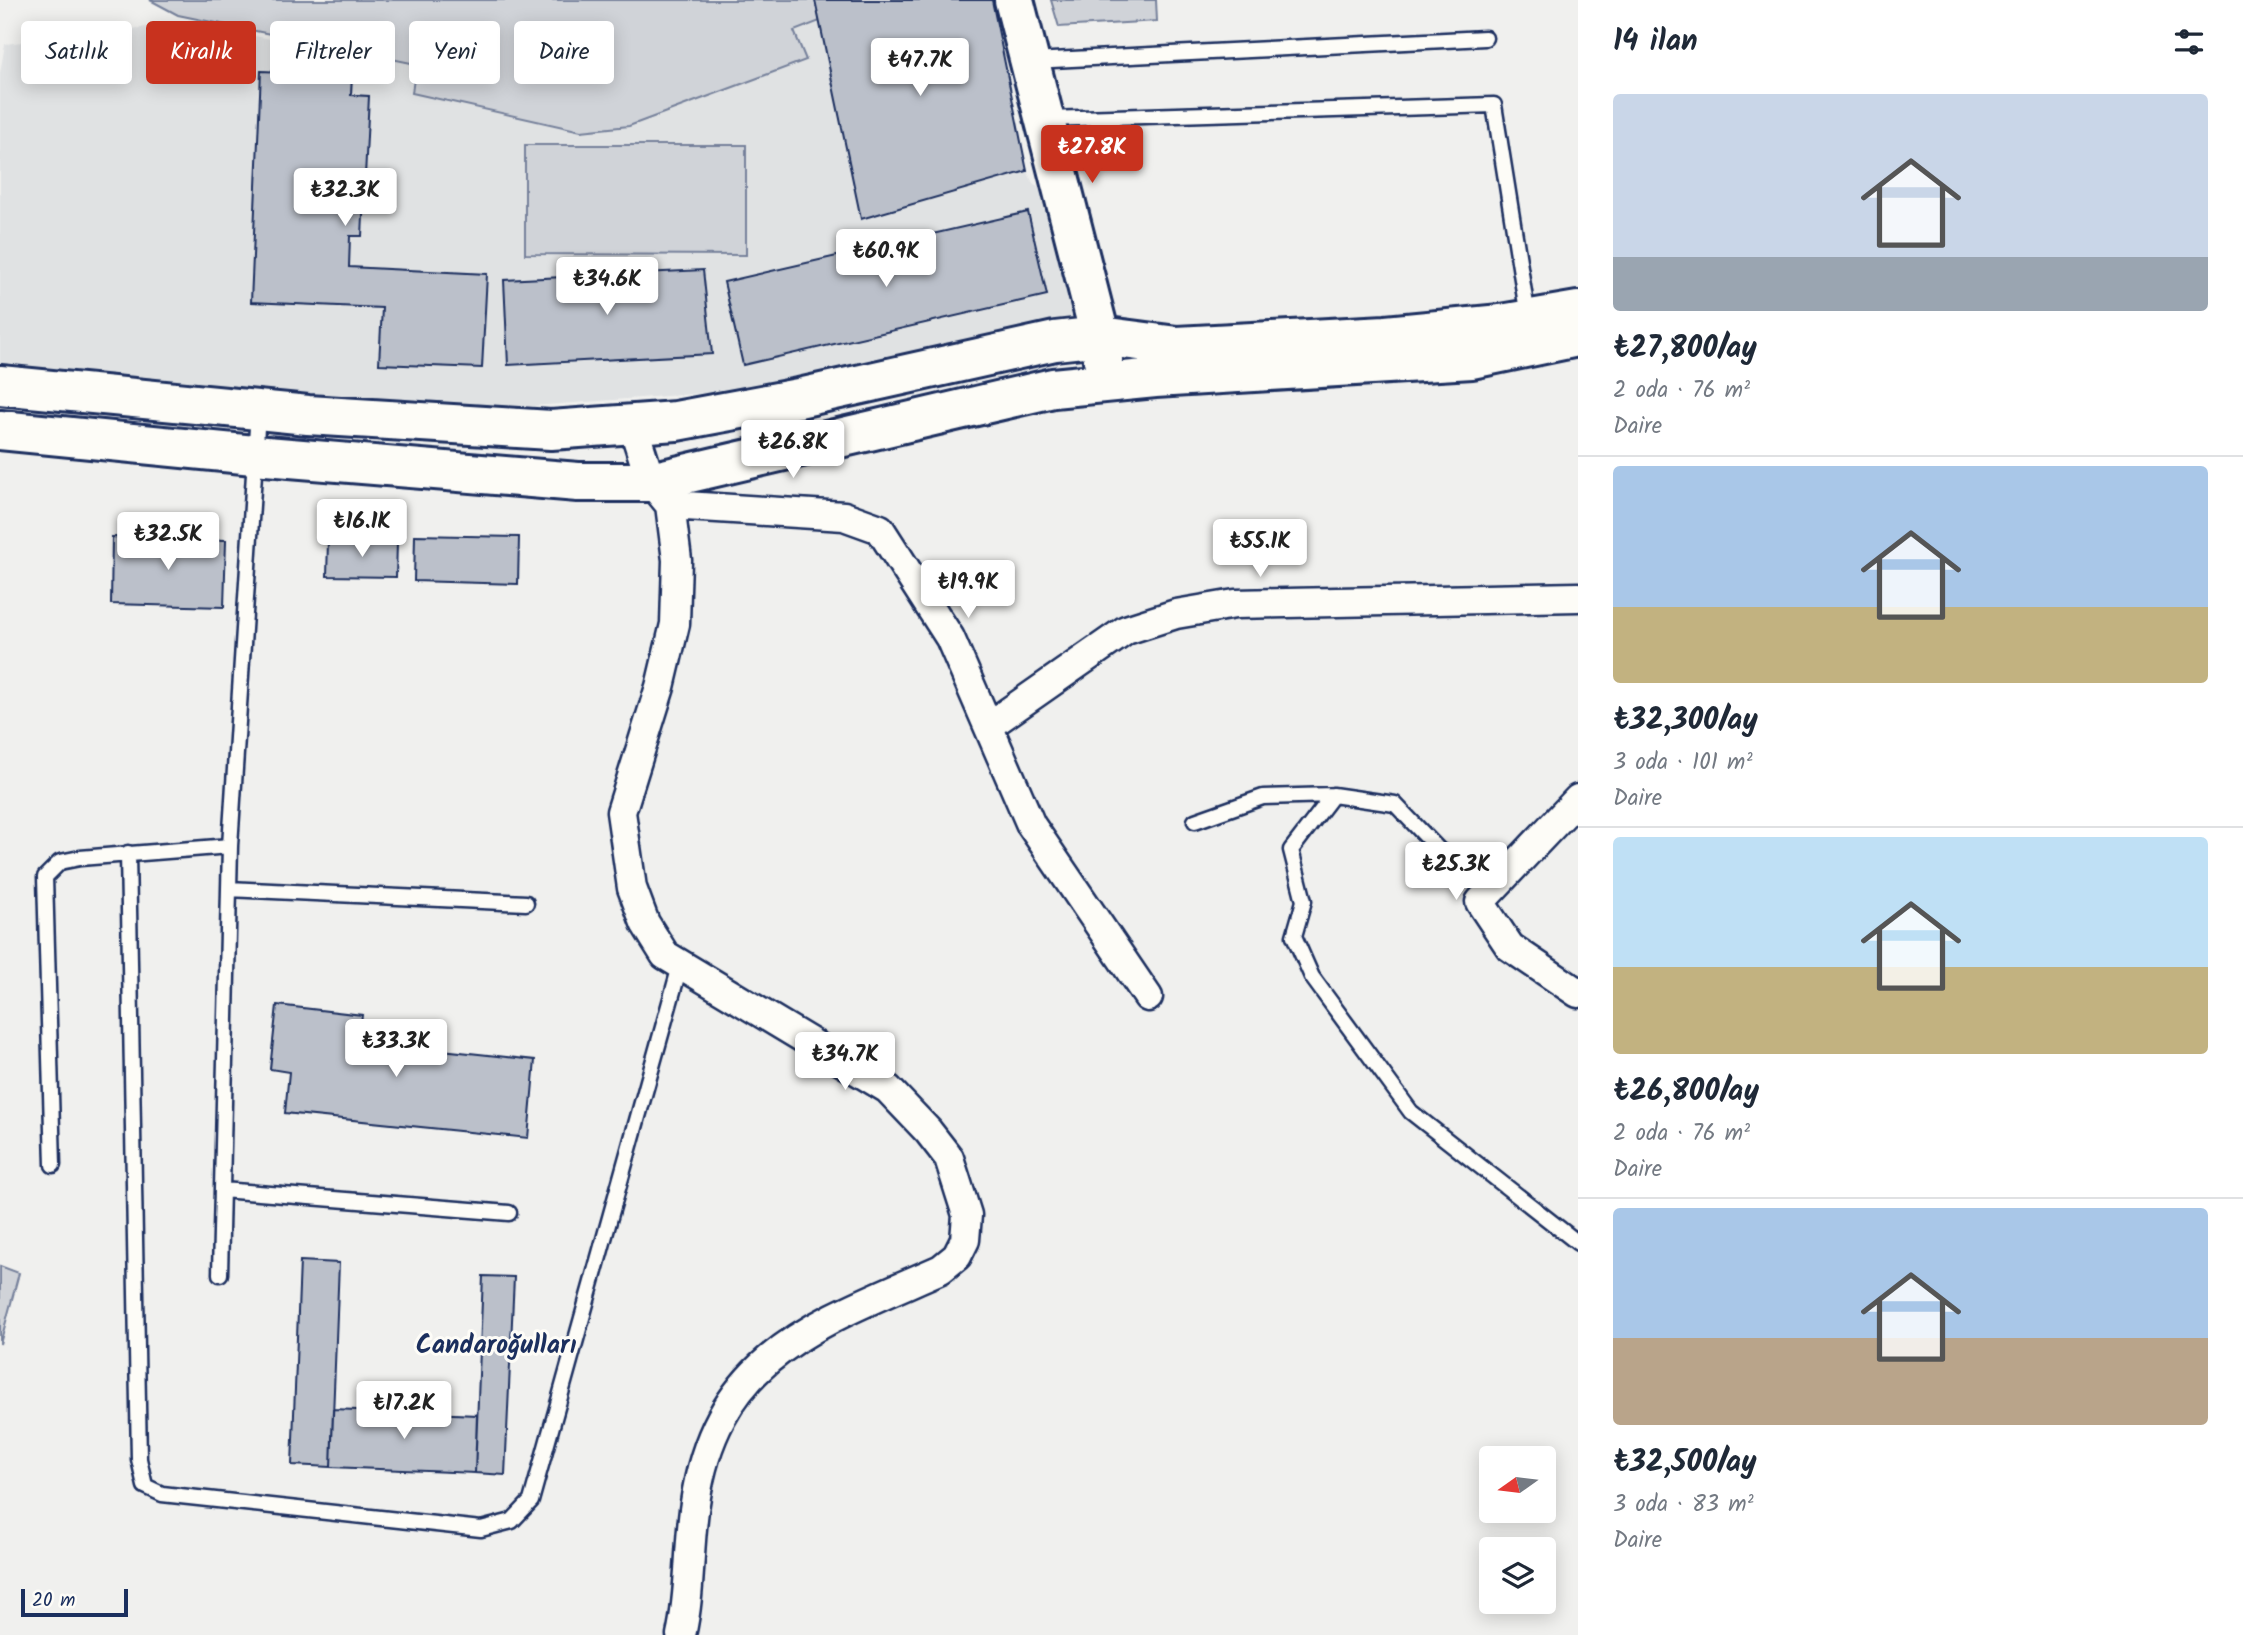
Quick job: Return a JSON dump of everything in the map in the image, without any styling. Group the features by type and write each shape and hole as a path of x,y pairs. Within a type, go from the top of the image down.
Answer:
{"main road":[{"path":"1014,0 1100,336 1106,383"},
{"path":"0,385 259,411 551,430 633,426 785,401 1055,341 1100,336 1177,346 1449,330 1578,311"},
{"path":"0,430 254,455 578,482 661,493 1053,388 1472,359 1578,337"}],"street":[{"path":"633,426 661,493 677,560 675,624 660,687 621,812 632,888 645,923 665,955 680,966 888,1089 949,1158 967,1215 965,1240 957,1256 941,1269 789,1341 751,1374 732,1398 705,1451 695,1504 681,1635"},
{"path":"661,493 844,516 880,529 950,638 990,725 1031,825 1148,997"},
{"path":"990,725 1126,630 1176,614 1235,604 1578,597"},
{"path":"1578,799 1480,902 1510,947 1578,993"}],"lane":[{"path":"1029,61 1485,38"},
{"path":"1044,119 1494,105 1528,319"},
{"path":"220,1274 230,846 259,411"},
{"path":"1195,821 1263,797 1333,795 1395,804 1439,850 1498,883"},
{"path":"1333,795 1291,850 1304,901 1294,936 1312,977 1411,1112 1578,1243"},
{"path":"53,1165 45,877 60,862 128,853 230,846"},
{"path":"128,853 139,1459 145,1486 162,1494 481,1529 512,1521 531,1501 680,966"},
{"path":"229,889 526,903"},
{"path":"222,1190 509,1213"}],"shaded area":[{"path":"150,0 815,0 820,21 794,31 806,60 629,126 581,131 412,93 413,84 500,84 500,21 409,21 409,63 395,60 395,21 270,21 270,34 256,31 256,21 207,21 178,15"},
{"path":"992,0 1027,171 1033,183 1053,199 1083,320 733,391 465,411 0,369 0,73 5,44 21,42 21,84 132,84 132,29 146,27 146,84 256,84 256,36 270,39 270,84 395,84 395,61 409,64 409,84 500,84 500,57 514,56 514,84 614,84 614,47 793,31 820,21"},
{"path":"1051,0 1156,0 1157,21 1059,27"},
{"path":"525,145 746,145 746,255 525,254"},
{"path":"0,1266 19,1273 0,1344"}],"building":[{"path":"815,0 992,0 1027,171 861,219"},
{"path":"261,71 270,71 270,84 352,84 351,95 369,96 362,236 350,236 349,267 487,274 482,368 379,364 382,308 251,302"},
{"path":"1028,212 1047,295 743,365 724,282"},
{"path":"703,270 712,354 508,365 504,280"},
{"path":"415,535 519,537 518,584 414,581"},
{"path":"112,537 226,540 224,607 111,604"},
{"path":"328,541 397,542 396,577 327,576"},
{"path":"277,1005 362,1015 359,1041 535,1060 528,1138 285,1113 289,1072 270,1069"},
{"path":"300,1261 339,1263 331,1467 292,1465"},
{"path":"483,1276 514,1277 505,1475 475,1473"},
{"path":"333,1409 477,1415 475,1473 331,1467"}],"district":[{"name":"Candaroğulları","path":"496,1346"}]}
